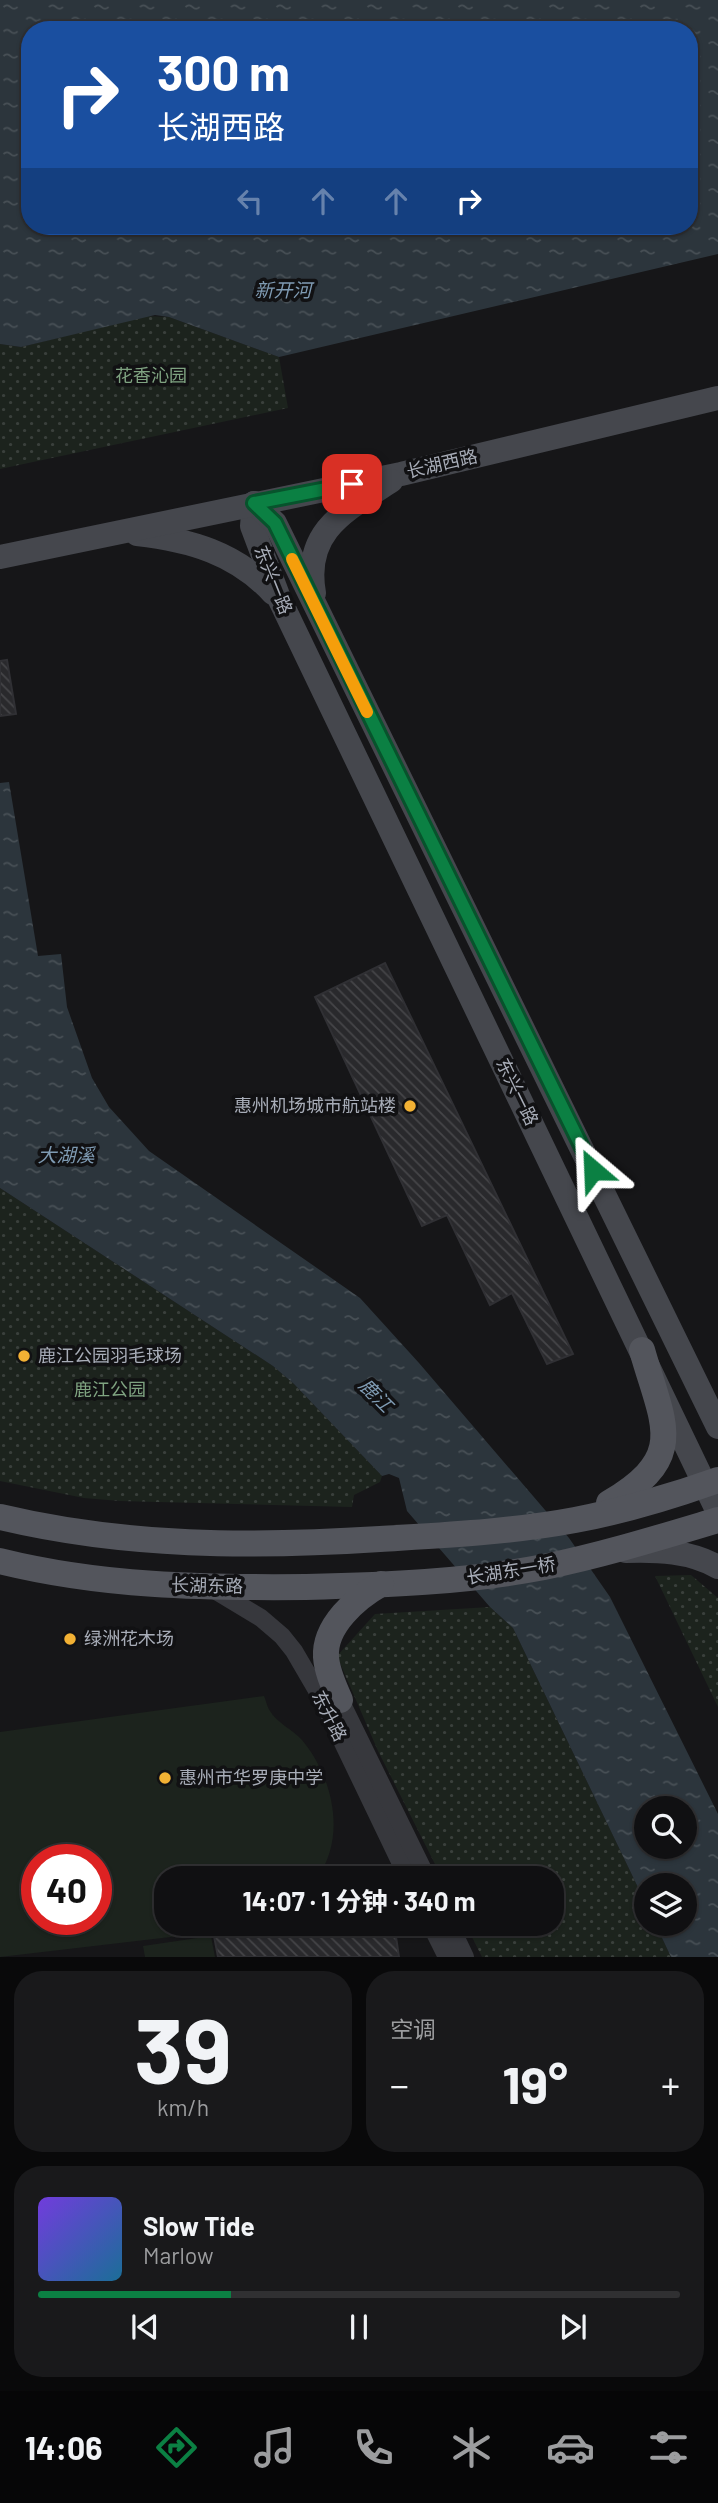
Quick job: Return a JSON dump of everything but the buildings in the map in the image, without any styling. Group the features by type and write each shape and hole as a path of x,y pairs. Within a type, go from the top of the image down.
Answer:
{"main road":[{"path":"576,1520 633,1488 660,1460 664,1443 663,1430 642,1350"},
{"path":"0,1517 87,1534 175,1542 274,1544 455,1534 576,1520 712,1482"},
{"path":"604,1553 718,1520"},
{"name":"长湖东一桥","path":"416,1582 522,1571 604,1553"},
{"name":"长湖东路","path":"0,1561 106,1581 211,1587 416,1582"},
{"path":"340,1700 327,1664 329,1637 352,1606 381,1584"}],"street":[{"name":"长湖西路","path":"0,557 401,474 718,398"},
{"path":"316,608 310,575 314,551 325,530 347,510 401,474"},
{"name":"东兴一路","path":"254,503 252,526 279,598 642,1350 712,1482 718,1512"},
{"name":"东兴一路","path":"254,503 275,523 718,1427"},
{"path":"122,533 178,540 213,550 243,566 279,598"},
{"path":"688,1364 718,1396"},
{"path":"604,1553 671,1553 696,1558 718,1567"},
{"name":"东升路","path":"211,1587 261,1618 282,1636 294,1651 322,1699 402,1866"},
{"name":"东升路","path":"340,1700 421,1866"},
{"path":"436,1936 447,1957"},
{"path":"455,1936 465,1957"}],"green space":[{"name":"花香沁园","path":"146,316 169,317 279,357 288,408 0,469 0,344 21,347"},
{"name":"鹿江公园","path":"0,1188 273,1366 294,1384 382,1476 380,1482 354,1495 352,1507 120,1501 84,1498 0,1481"},
{"path":"691,1575 718,1598 718,1707 655,1576"},
{"path":"490,1607 513,1628 634,1879 634,1936 661,1936 671,1957 482,1957 472,1936 564,1936 564,1866 436,1866 378,1751 337,1656 375,1614"},
{"name":"惠州市华罗庚中学","path":"264,1696 273,1715 302,1740 313,1755 328,1789 334,1826 332,1844 324,1866 154,1866 154,1936 179,1936 0,1957 0,1732"},
{"path":"211,1936 215,1957 145,1957 143,1946"}],"water":[{"name":"新开河","path":"0,0 718,0 718,254 279,357 169,317 155,315 21,347 0,344"},
{"name":"大湖溪","path":"9,782 38,956 61,954 67,1007 92,1078 109,1107 149,1151 360,1298 569,1538 610,1597 718,1814 718,1957 671,1957 661,1936 697,1936 697,1873 634,1873 634,1879 513,1628 490,1607 407,1511 399,1478 389,1474 382,1476 294,1384 273,1366 0,1188 0,783"}],"slow traffic":[{"path":"292,559 367,712"}],"place":[{"name":"惠州机场城市航站楼","path":"410,1106"},
{"name":"鹿江公园羽毛球场","path":"24,1356"},
{"name":"绿洲花木场","path":"70,1639"},
{"name":"惠州市华罗庚中学","path":"165,1778"}],"route":[{"path":"352,484 254,503 275,523 593,1170"}],"water label":[{"name":"鹿江","path":"376,1395"}]}
